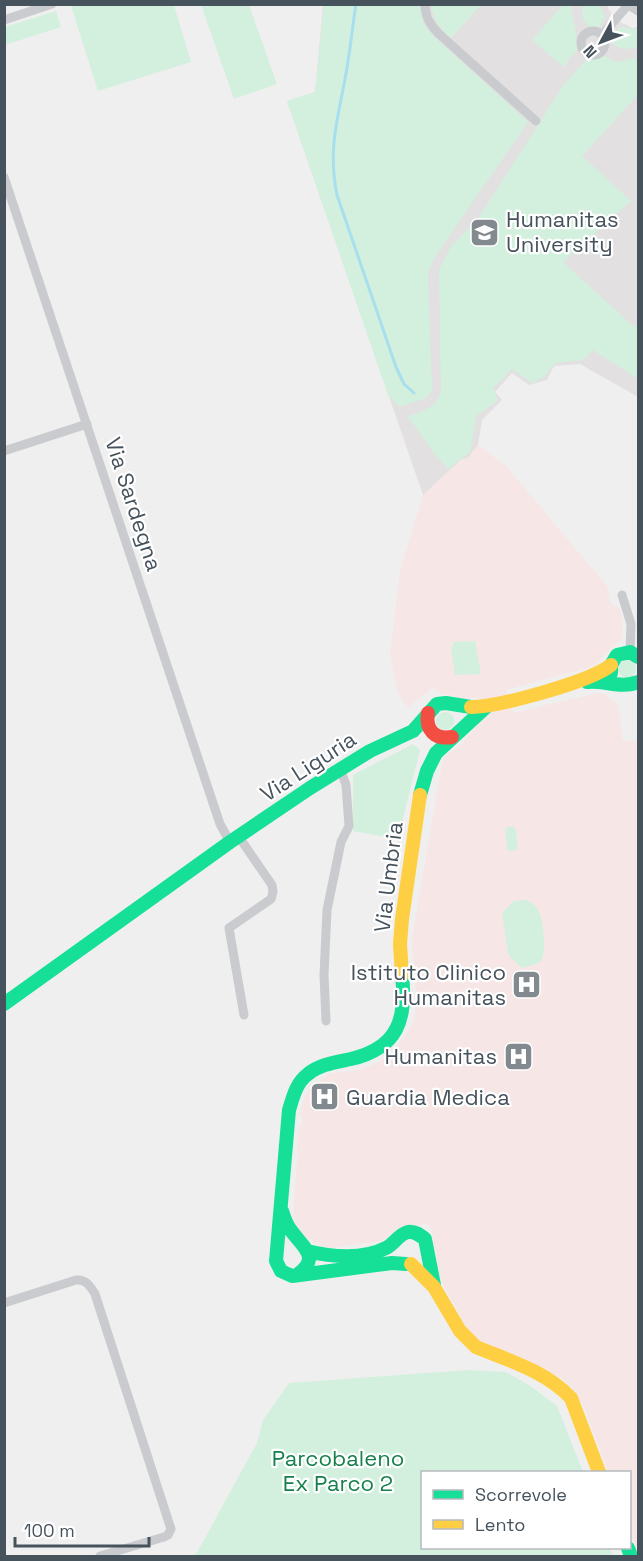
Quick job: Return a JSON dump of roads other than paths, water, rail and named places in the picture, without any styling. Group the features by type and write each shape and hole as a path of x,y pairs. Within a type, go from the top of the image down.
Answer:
{"street":[{"path":"4,20 52,4"},
{"path":"425,4 425,13 429,23 438,33 536,121"},
{"path":"602,35 627,5 639,10"},
{"name":"Via Sardegna","path":"4,177 220,825 272,885 271,899 229,928 244,1014"},
{"path":"4,451 87,424"},
{"path":"556,688 604,672 617,655 636,655 632,624 622,595"},
{"path":"611,665 611,675 617,683"},
{"path":"431,760 432,734 427,719 428,713 437,705 446,703 486,707 556,688 599,681 629,686 639,682"},
{"path":"432,734 441,738 456,733 461,715 453,705"},
{"name":"Via Umbria","path":"282,1211 289,1110 296,1088 319,1066 375,1052 396,1031 404,1007 400,946 404,903 424,780 431,760 456,733 486,707"},
{"name":"Via Liguria","path":"4,1004 234,840 340,768 413,731 428,713"},
{"name":"Via Liguria","path":"413,731 432,734"},
{"path":"326,1021 324,975 327,910 341,842 349,826 346,785 340,768"},
{"path":"282,1211 288,1227 309,1257 308,1266 297,1275"},
{"path":"282,1211 276,1244 278,1266 287,1275 392,1263 409,1264 422,1260 427,1253"},
{"path":"277,1255 279,1250 288,1243 304,1247 322,1256 381,1251 407,1232 419,1234 426,1243 434,1287"},
{"path":"396,1241 396,1255 434,1287 467,1340 476,1347 550,1379 565,1391 571,1398 599,1471"},
{"path":"4,1303 76,1280 87,1283 95,1294 170,1525 170,1532 164,1537 100,1557"}],"waterway":[{"path":"356,4 333,150 334,179 337,195 396,367 404,384 414,393"}],"place":[{"name":"Humanitas University","path":"485,232"},
{"name":"Istituto Clinico Humanitas","path":"527,985"},
{"name":"Humanitas","path":"518,1056"},
{"name":"Guardia Medica","path":"325,1097"}],"park label":[{"name":"Parcobaleno Ex Parco 2","path":"338,1470"}]}
